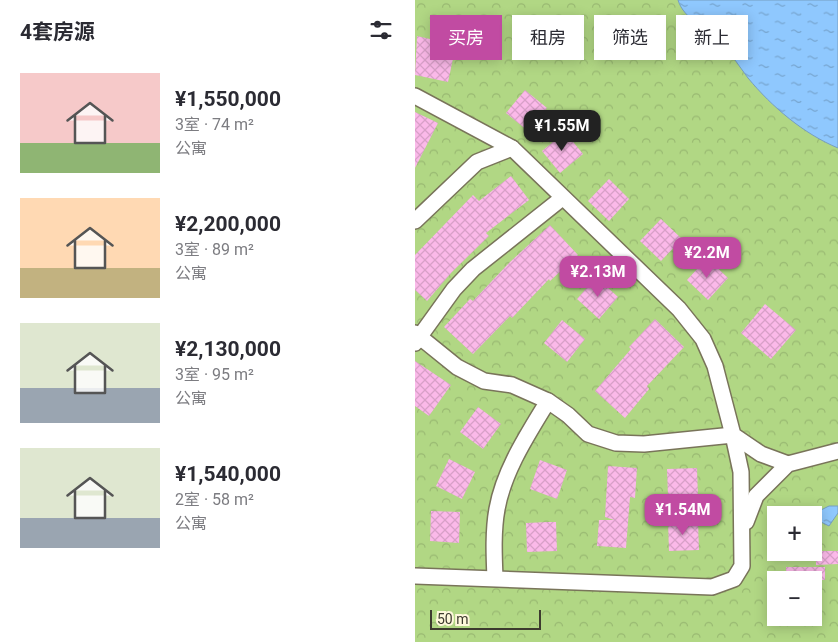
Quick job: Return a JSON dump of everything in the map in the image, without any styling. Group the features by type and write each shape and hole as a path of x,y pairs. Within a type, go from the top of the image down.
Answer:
{"street":[{"path":"415,96 512,148 679,310 703,339 715,366 741,472 742,533 742,566 733,579 712,587 415,576"},
{"path":"415,221 477,162 512,148"},
{"path":"561,199 473,269 454,289 416,338 457,367 484,381 512,384 548,401 568,415 588,434 616,443 644,444 733,435 761,454 788,464"},
{"path":"495,578 494,541 497,508 523,443 548,401"},
{"path":"742,533 756,496 788,464 838,451"}],"green space":[{"path":"415,0 838,0 838,642 415,642"}],"water":[{"path":"678,0 838,0 838,148 813,135 789,119 767,99 735,60 748,60 748,15 687,15"},
{"path":"829,506 838,506 838,513 829,526 822,522 822,510"}],"building":[{"path":"417,36 430,39 430,60 453,60 448,82 415,75"},
{"path":"525,90 547,108 528,131 506,113"},
{"path":"415,112 438,123 415,168"},
{"path":"565,132 583,154 560,173 542,151"},
{"path":"511,176 529,200 486,233 489,236 452,272 427,301 415,290 415,255 473,195 479,201"},
{"path":"609,179 629,199 609,221 588,201"},
{"path":"661,219 682,239 661,261 640,241"},
{"path":"550,225 578,255 550,281 549,279 512,318 510,316 473,354 444,327 470,299 473,301 509,263"},
{"path":"707,258 728,278 708,300 687,280"},
{"path":"596,277 618,297 599,319 577,299"},
{"path":"765,304 796,330 771,359 741,333"},
{"path":"655,319 684,347 647,386 649,389 625,418 595,391 631,349 629,347"},
{"path":"562,320 585,339 567,362 544,343"},
{"path":"415,361 451,385 429,416 415,406"},
{"path":"478,407 501,424 483,449 460,432"},
{"path":"449,459 475,472 462,499 436,486"},
{"path":"540,460 567,470 557,499 530,489"},
{"path":"608,466 637,468 635,498 630,497 626,548 597,546 599,520 614,520 605,517"},
{"path":"697,468 698,497 668,497 667,469"},
{"path":"431,511 460,512 459,543 430,541"},
{"path":"698,521 699,550 669,551 668,522"},
{"path":"556,522 557,551 527,552 526,523"},
{"path":"822,551 838,551 838,564 816,565 816,561 822,561"},
{"path":"786,567 825,567 825,580 822,580 822,571 786,571"}]}
